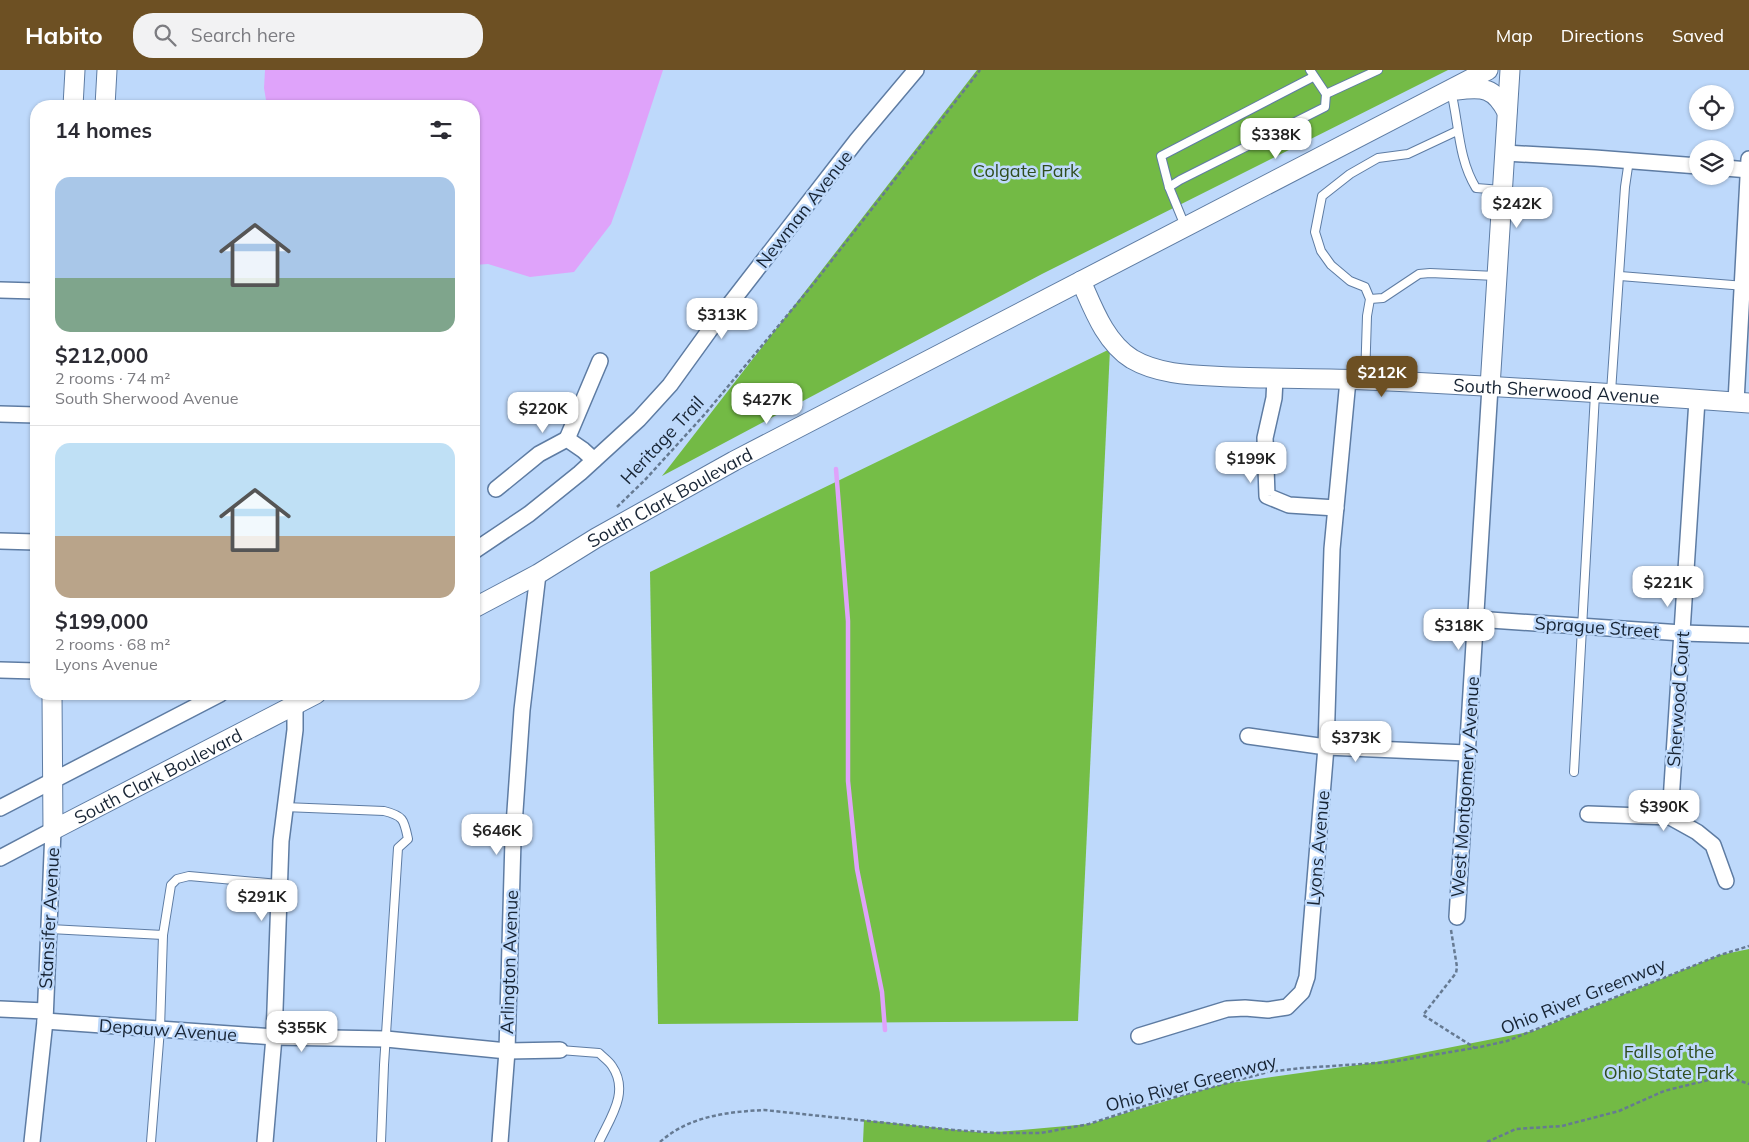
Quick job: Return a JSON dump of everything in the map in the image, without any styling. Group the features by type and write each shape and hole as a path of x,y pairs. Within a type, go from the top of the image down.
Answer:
{"street":[{"path":"72,100 74,70"},
{"path":"105,100 107,70"},
{"name":"Newman Avenue","path":"480,547 529,514 594,460 639,419 670,385 709,331 852,147 916,70"},
{"name":"South Clark Boulevard","path":"480,605 538,574 596,538 734,461 1488,70"},
{"path":"1490,387 1510,70"},
{"path":"1451,90 1473,88 1492,92 1501,101 1507,112"},
{"path":"1505,153 1689,165"},
{"path":"1734,167 1749,166 1743,403"},
{"name":"South Sherwood Avenue","path":"1081,281 1095,313 1111,340 1131,358 1154,368 1179,374 1275,379 1356,380 1603,392 1743,403"},
{"path":"0,290 30,291"},
{"path":"496,489 539,454 567,439 600,361"},
{"path":"1275,379 1274,398 1266,438 1267,496 1289,505 1336,508"},
{"name":"Lyons Avenue","path":"1139,1036 1227,1009 1268,1010 1287,1007 1302,992 1308,976 1326,747 1332,549 1336,508 1356,380"},
{"name":"West Montgomery Avenue","path":"1457,917 1490,387"},
{"name":"Sherwood Court","path":"1670,817 1697,400"},
{"path":"0,414 30,415"},
{"path":"567,439 594,460"},
{"path":"0,541 30,542"},
{"name":"Arlington Avenue","path":"500,1142 507,1051 513,840 522,710 538,574"},
{"name":"Sprague Street","path":"1476,619 1682,633 1749,635"},
{"path":"0,670 30,671"},
{"name":"Stansifer Avenue","path":"32,1142 45,1016 50,928 53,830 52,700"},
{"path":"0,808 209,700"},
{"name":"South Clark Boulevard","path":"0,858 295,700"},
{"path":"265,1142 274,1037 278,884 284,807 297,700"},
{"path":"1248,736 1326,747 1467,753"},
{"path":"1588,814 1670,817 1697,832 1713,846 1726,881"},
{"name":"Depauw Avenue","path":"0,1009 160,1029 274,1037 386,1039 507,1051 560,1050"}],"lane":[{"path":"1326,94 1378,70"},
{"path":"1169,187 1325,107 1326,94 1312,73 1161,156 1169,187 1185,226"},
{"path":"1451,90 1457,130 1465,163 1476,188 1502,190"},
{"path":"1356,380 1370,299 1365,287 1350,281 1331,265 1321,252 1315,232 1322,196 1350,174 1378,158 1408,154 1457,130"},
{"path":"1574,772 1582,626 1603,392 1620,276 1625,187 1629,160"},
{"path":"1370,299 1383,298 1419,274 1497,276"},
{"path":"1620,276 1746,286"},
{"path":"284,807 384,811 397,814 405,824 408,839 398,848 381,1142"},
{"path":"151,1142 160,1029 163,935 171,885 177,879 189,876 278,884"},
{"path":"50,928 163,935"},
{"path":"560,1050 599,1053 612,1066 620,1081 620,1097 599,1142"}],"path":[{"name":"Heritage Trail","path":"614,510 644,481 704,414 786,317 980,70"},
{"path":"1457,917 1451,929 1458,967 1456,973 1423,1015 1475,1048"},
{"name":"Ohio River Greenway","path":"660,1142 665,1137 706,1116 764,1110 999,1134 1041,1133 1089,1124 1157,1102 1268,1072 1392,1062 1506,1041 1720,955 1749,946"},
{"path":"1488,1142 1516,1129 1562,1126 1619,1111 1664,1091 1726,1076 1749,1084"}],"green space":[{"name":"Colgate Park","path":"977,70 1448,70 1042,274 662,476"},
{"path":"1110,349 1078,1021 658,1024 650,572"},
{"name":"Falls of the Ohio State Park","path":"1749,949 1749,1142 863,1142 864,1120 986,1133 1089,1124 1223,1084 1371,1063 1534,1031 1720,955"}],"shaded area":[{"path":"265,70 663,70 611,224 574,272 530,277 488,264 480,265 480,100 266,100 264,88"}],"waterway":[{"path":"836,469 848,621 848,781 857,869 882,992 885,1030"}]}
